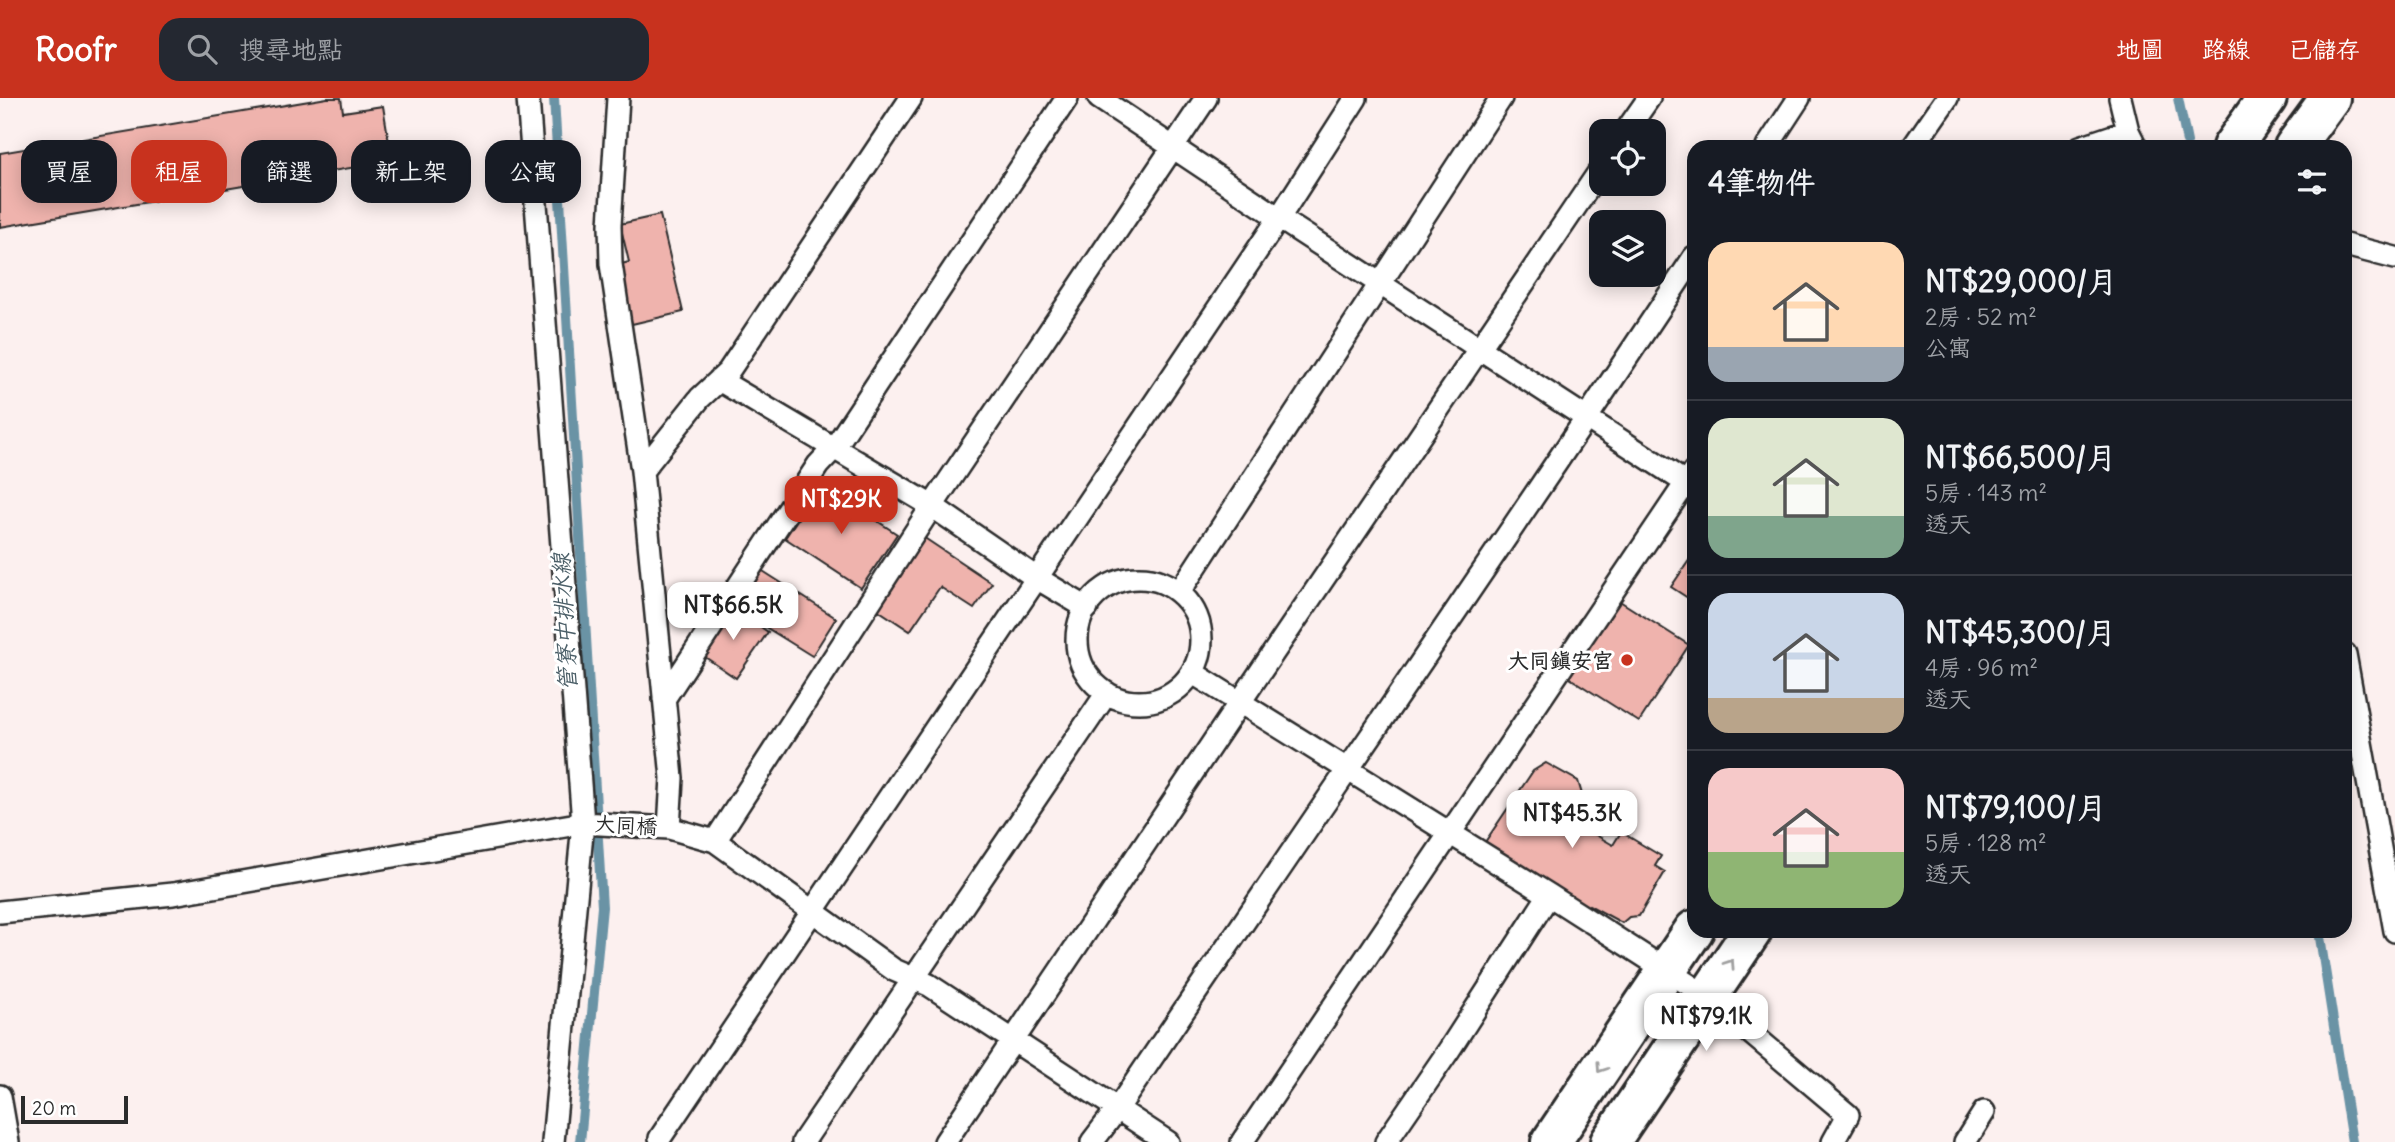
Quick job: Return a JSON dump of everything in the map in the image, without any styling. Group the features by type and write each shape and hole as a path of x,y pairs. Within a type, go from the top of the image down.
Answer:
{"main road":[{"path":"2237,140 2267,98"},
{"path":"2299,140 2330,98"},
{"path":"1551,1142 1689,938"},
{"path":"1610,1142 1747,938"}],"lane":[{"path":"528,98 583,823 553,1142"},
{"path":"618,98 610,225 611,264 642,471 672,778 669,828"},
{"path":"642,471 700,398 728,372 911,98"},
{"path":"664,699 818,465 835,447 1067,98"},
{"path":"1099,98 1587,418 1687,478"},
{"path":"716,841 932,506 1206,98"},
{"path":"660,1138 1279,218 1356,98"},
{"path":"1180,590 1502,98"},
{"path":"1634,119 1649,98"},
{"path":"1772,140 1799,98"},
{"path":"1918,140 1947,98"},
{"path":"2120,98 2132,139"},
{"path":"945,1142 1589,187"},
{"path":"2352,247 2395,258"},
{"path":"1092,1142 1118,1108 1687,268"},
{"path":"719,380 932,506 1035,577 1087,608"},
{"path":"1242,1142 1449,832 1687,486"},
{"path":"1129,579 1156,579 1180,590 1195,612 1203,638 1193,673 1168,695 1135,702 1107,693 1085,673 1077,646 1079,625 1087,608 1099,592 1129,579"},
{"path":"1193,673 1708,997 1849,1115 1833,1142"},
{"path":"2352,692 2395,931"},
{"path":"803,1142 1107,693"},
{"name":"大同橋","path":"0,912 173,894 583,823 669,828 716,841 894,970 929,985 1168,1142"},
{"path":"1386,1142 1549,895"},
{"path":"0,1096 8,1142"},
{"path":"1965,1142 1984,1112"}],"building":[{"path":"327,98 341,98 343,112 383,106 389,140 351,140 351,168 337,170 337,140 241,140 241,186 227,189 227,140 131,140 131,203 143,203 0,227 0,153 21,149 21,203 117,203 117,140 77,140"},
{"path":"660,215 683,312 632,324 618,265 629,262 620,224"},
{"path":"821,484 897,534 861,588 785,538"},
{"path":"917,533 992,583 974,609 940,587 910,631 869,604"},
{"path":"1687,563 1687,597 1671,587"},
{"path":"755,566 836,618 812,656 730,605"},
{"name":"大同鎮安宮","path":"1615,598 1687,644 1687,648 1639,722 1565,675"},
{"path":"731,606 768,632 736,678 699,653"},
{"path":"1546,763 1578,781 1584,801 1572,821 1613,845 1621,832 1661,856 1655,866 1665,872 1639,916 1629,917 1622,923 1589,905 1578,912 1481,848 1533,771"}],"waterway":[{"name":"管寮中排水線","path":"554,98 602,907 580,1142"},
{"path":"2178,98 2187,140"},
{"path":"2320,938 2352,1142"}],"place":[{"name":"大同鎮安宮","path":"1627,660"}]}
